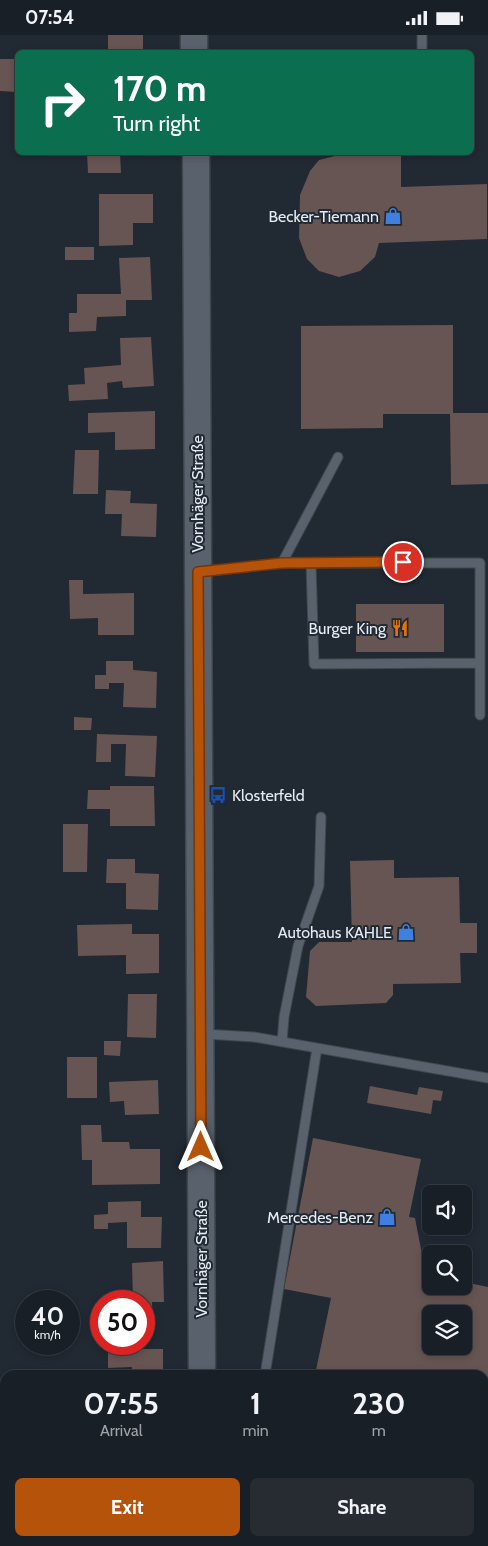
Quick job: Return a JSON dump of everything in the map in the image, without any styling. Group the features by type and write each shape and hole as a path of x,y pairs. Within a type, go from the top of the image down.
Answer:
{"main road":[{"path":"194,35 194,50"},
{"name":"Vornhäger Straße","path":"196,155 202,1370"}],"lane":[{"path":"422,35 422,50"},
{"path":"282,563 338,457"},
{"path":"198,572 282,563 480,563 480,715"},
{"path":"311,564 314,664 480,663"},
{"path":"282,1042 284,1017 298,946 319,886 321,817"},
{"path":"201,1033 254,1037 488,1078"},
{"path":"266,1370 318,1048"}],"building":[{"path":"108,35 143,35 143,50 108,50"},
{"path":"0,59 15,59 15,92 0,91"},
{"path":"87,155 120,155 121,173 88,173"},
{"name":"Becker-Tiemann","path":"339,155 401,156 401,187 487,184 487,239 379,243 375,257 360,271 339,277 319,271 307,259 299,238 300,195 310,171 319,160"},
{"path":"99,194 153,194 153,223 133,223 133,245 99,246"},
{"path":"65,247 94,247 94,260 65,260"},
{"path":"150,257 152,300 126,300 126,316 97,317 96,331 69,332 69,313 77,313 77,294 121,294 119,258"},
{"path":"453,325 453,413 488,413 488,484 451,485 450,414 383,414 383,428 301,429 301,326"},
{"path":"151,337 154,386 123,388 122,381 107,383 108,399 69,401 68,385 85,384 84,368 121,365 120,338"},
{"path":"155,411 155,449 115,450 115,432 88,433 88,413"},
{"path":"75,450 99,450 98,494 73,494"},
{"path":"106,490 131,491 130,503 157,504 156,537 121,536 122,514 105,514"},
{"path":"69,580 83,580 83,594 134,593 134,635 98,635 98,618 70,619"},
{"name":"Burger King","path":"356,604 444,604 444,652 356,652"},
{"path":"106,661 133,661 133,670 157,672 156,708 123,707 124,683 109,683 109,689 95,689 95,675 106,675"},
{"path":"74,717 92,718 91,730 74,730"},
{"path":"97,734 157,736 155,777 125,776 126,744 111,744 111,762 96,762"},
{"path":"110,786 154,786 155,826 110,826 110,809 87,809 88,790 110,790"},
{"path":"63,824 88,824 87,872 63,872"},
{"path":"107,859 135,859 135,873 159,874 158,910 126,909 126,883 106,883"},
{"name":"Autohaus KAHLE","path":"394,860 394,878 459,877 460,923 477,923 477,953 460,953 461,983 393,984 393,995 386,1003 316,1006 306,997 310,951 319,942 352,942 350,861"},
{"path":"132,924 132,934 159,934 159,973 126,974 126,955 78,956 77,925"},
{"path":"128,994 157,994 156,1038 127,1037"},
{"path":"104,1041 121,1041 120,1056 104,1055"},
{"path":"67,1057 97,1057 97,1098 67,1098"},
{"path":"158,1080 159,1114 125,1115 124,1101 110,1102 109,1082"},
{"path":"370,1086 417,1095 419,1087 443,1091 441,1101 433,1100 431,1114 367,1103"},
{"path":"81,1125 101,1125 102,1142 129,1142 130,1149 160,1149 160,1184 92,1185 92,1160 82,1160"},
{"path":"313,1138 421,1159 409,1217 415,1218 422,1254 422,1295 472,1295 472,1284 488,1287 488,1370 316,1370 331,1298 284,1289"},
{"path":"141,1201 141,1217 162,1217 161,1248 127,1248 127,1222 108,1223 108,1229 94,1229 94,1215 108,1214 108,1202"},
{"path":"163,1261 164,1302 155,1302 155,1290 133,1290 132,1263"},
{"path":"155,1349 163,1349 163,1370 132,1370 132,1367 108,1368 108,1355 155,1355"}],"place":[{"name":"Becker-Tiemann","path":"393,216"},
{"name":"Burger King","path":"400,628"},
{"name":"Klosterfeld","path":"218,795"},
{"name":"Autohaus KAHLE","path":"406,932"},
{"name":"Mercedes-Benz","path":"387,1217"}],"route":[{"path":"201,1147 198,572 282,563 403,562"}]}
